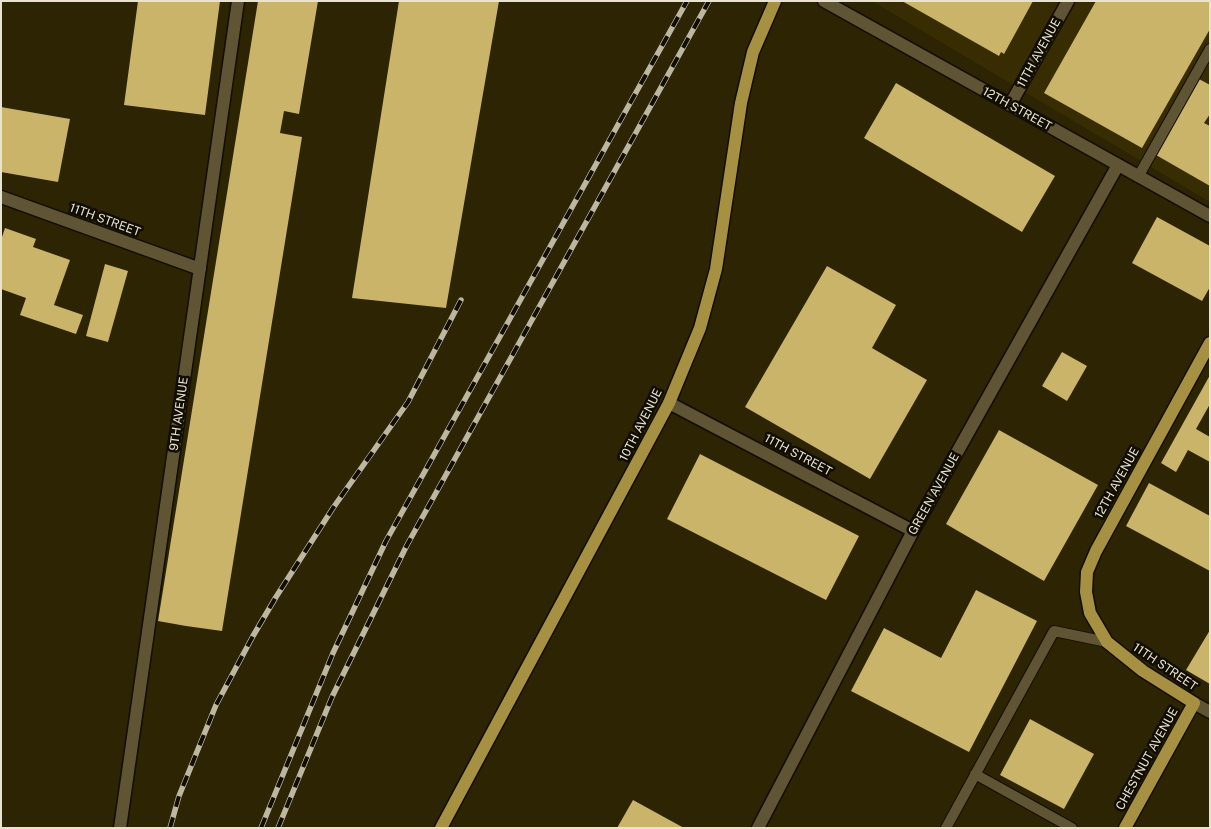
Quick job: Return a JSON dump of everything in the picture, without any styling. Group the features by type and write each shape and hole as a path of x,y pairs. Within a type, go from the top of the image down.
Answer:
{"main road":[{"name":"10TH AVENUE","path":"441,828 669,403 700,328 716,269 741,103 753,52 775,1"},
{"name":"12TH AVENUE","path":"1107,642 1090,614 1086,592 1087,572 1096,551 1210,343"},
{"name":"11TH STREET","path":"1107,642 1142,671 1194,703"},
{"name":"CHESTNUT AVENUE","path":"1125,828 1194,703"}],"street":[{"name":"9TH AVENUE","path":"120,828 238,1"},
{"name":"12TH STREET","path":"824,1 1210,216"},
{"name":"11TH AVENUE","path":"1010,105 1068,1"},
{"name":"GREEN AVENUE","path":"758,828 913,531 1118,166"},
{"name":"11TH STREET","path":"1,197 200,269"},
{"name":"11TH STREET","path":"669,403 913,531"},
{"name":"11TH STREET","path":"1194,703 1210,712"}],"lane":[{"path":"1138,176 1210,49"},
{"path":"946,828 1054,631 1107,642"},
{"path":"975,774 1072,828"}],"shaded area":[{"path":"872,1 1210,1 1210,202"}],"building":[{"path":"138,1 220,1 205,115 124,105"},
{"path":"258,1 318,1 299,114 284,111 280,133 302,137 222,631 158,621"},
{"path":"399,1 499,1 446,308 352,298"},
{"path":"902,1 1033,1 1004,54 1001,52 999,56"},
{"path":"1096,1 1210,1 1210,29 1142,148 1044,93"},
{"path":"1199,79 1210,85 1210,114 1204,123 1210,126 1210,186 1156,155"},
{"path":"896,83 1055,176 1022,232 864,138"},
{"path":"1,107 70,119 58,182 1,172"},
{"path":"1157,217 1210,246 1210,287 1202,301 1132,263"},
{"path":"5,228 36,239 33,247 70,260 54,305 83,315 76,334 20,315 26,298 1,289 1,240"},
{"path":"105,264 128,271 108,342 86,336"},
{"path":"827,266 896,305 872,348 927,380 870,479 745,407"},
{"path":"1062,352 1087,366 1067,401 1042,386"},
{"path":"1210,375 1210,404 1196,429 1210,437 1210,462 1188,450 1176,472 1161,463"},
{"path":"999,430 1098,485 1044,581 946,524"},
{"path":"700,454 859,536 826,600 667,519"},
{"path":"1149,483 1210,516 1210,571 1126,526"},
{"path":"976,590 1037,621 969,752 851,691 884,628 941,658"},
{"path":"1210,630 1210,684 1186,670"},
{"path":"1030,719 1094,754 1064,809 1000,775"},
{"path":"633,800 684,828 617,828"}],"railway":[{"path":"261,828 333,653 386,541 687,1"},
{"path":"278,828 332,697 407,545 709,1"},
{"path":"170,828 179,796 216,705 253,636 333,508 408,402 461,300"}]}
